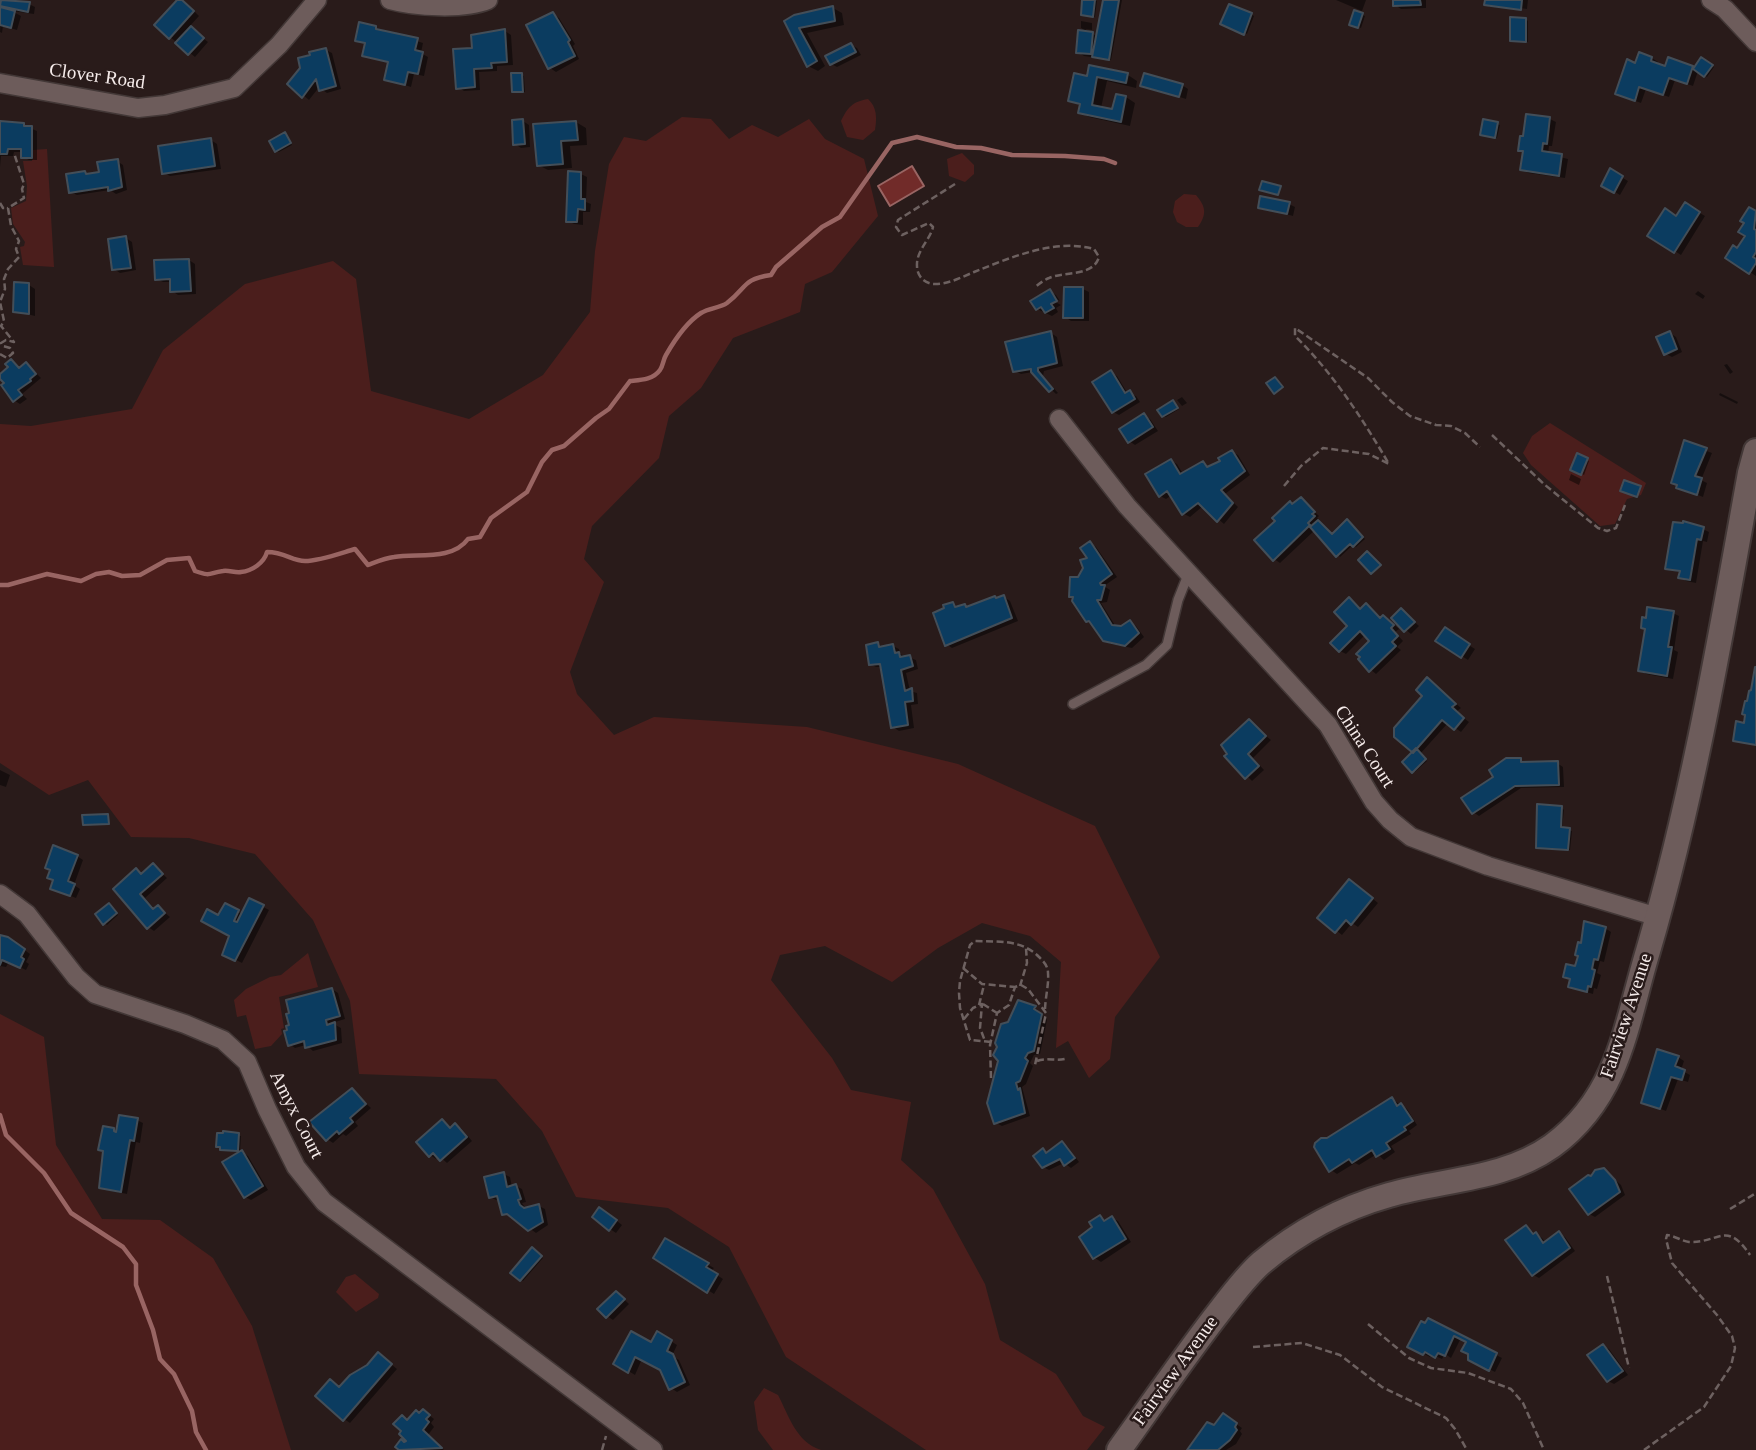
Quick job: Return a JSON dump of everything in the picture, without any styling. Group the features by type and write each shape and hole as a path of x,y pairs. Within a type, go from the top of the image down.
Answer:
{"main road":[{"name":"Fairview Avenue","path":"1119,1450 1227,1302 1259,1265 1294,1238 1349,1209 1392,1194 1481,1176 1518,1164 1550,1147 1568,1133 1597,1098 1612,1069 1658,917 1687,802 1756,451"}],"street":[{"name":"Clover Road","path":"0,83 138,108 165,105 234,88 279,45 317,0"},
{"path":"390,0 447,6 488,0"},
{"path":"1711,0 1725,9 1756,42"},
{"name":"China Court","path":"1059,419 1126,506 1188,575 1258,646 1328,725 1374,802 1390,820 1411,837 1488,866 1658,917"},
{"name":"Amyx Court","path":"0,894 27,914 76,977 95,994 185,1024 223,1040 247,1062 264,1104 296,1167 324,1202 653,1450"}],"lane":[{"path":"1073,704 1146,665 1167,645 1178,600 1188,575"}],"path":[{"path":"8,208 23,198 24,184 14,153"},
{"path":"955,184 898,220 895,227 902,235 929,223 933,227 916,264 919,275 926,283 936,284 1018,255 1052,248 1083,246 1094,249 1099,257 1096,265 1088,270 1048,278 1034,288"},
{"path":"0,203 4,208 8,208"},
{"path":"0,354 7,358 13,353 1,343 6,340 14,342 1,326 4,314 0,302 6,274 19,257 16,249 19,241 11,226 8,208"},
{"path":"1284,486 1301,466 1322,448 1369,454 1389,464 1369,429 1318,359 1295,336 1295,328 1368,378 1410,416 1436,425 1451,426 1465,433 1480,447"},
{"path":"1492,435 1545,485 1598,528 1607,531 1616,528 1625,505"},
{"path":"991,1042 970,1040 960,1009 960,993 971,945 975,941 991,943 999,940 1025,946 1047,966 1049,974 1045,1011 1036,1063 1044,1058 1057,1062 1068,1058"},
{"path":"1020,986 1027,963 1025,946"},
{"path":"964,968 983,984 1028,989 1045,1011"},
{"path":"983,984 980,1028 985,1041"},
{"path":"997,1013 1009,1005 1015,987"},
{"path":"964,1019 982,1004"},
{"path":"982,1004 997,1013"},
{"path":"991,1078 991,1042 997,1013"},
{"path":"1730,1209 1756,1193"},
{"path":"1644,1450 1704,1407 1731,1366 1735,1348 1732,1336 1717,1315 1672,1263 1667,1235 1688,1242 1719,1234 1726,1235 1736,1238 1750,1255"},
{"path":"1607,1276 1629,1368"},
{"path":"1367,1324 1409,1359 1430,1368 1468,1373 1511,1389 1523,1403 1544,1450"},
{"path":"1253,1347 1302,1343 1340,1355 1382,1387 1446,1418 1468,1450"}],"shaded area":[{"path":"868,99 876,113 875,130 863,140 847,137 841,121 854,104"},
{"path":"682,117 711,119 729,139 752,125 778,137 809,119 825,139 864,159 878,216 832,272 805,284 800,312 733,338 701,388 669,416 659,458 592,526 584,559 604,582 570,672 577,694 614,735 654,717 807,727 958,764 1095,826 1160,957 1115,1017 1110,1059 1089,1078 1068,1041 1056,1048 1061,962 1030,936 982,923 938,948 892,982 825,946 780,955 771,980 832,1058 851,1090 911,1102 901,1160 933,1189 985,1284 1000,1340 1056,1374 1083,1416 1105,1427 1087,1450 926,1450 786,1357 729,1247 668,1208 576,1197 542,1131 496,1079 359,1074 350,1001 313,920 255,854 189,838 131,837 88,780 49,795 0,763 0,424 31,426 132,409 163,350 245,284 333,261 356,279 371,391 469,419 543,375 590,312 595,251 609,164 624,137 646,141"},
{"path":"47,149 54,267 23,265 20,247 24,246 25,242 13,224 11,208 26,201 27,186 23,161 32,161 33,150"},
{"path":"962,153 974,165 974,174 965,182 949,176 947,159"},
{"path":"912,166 924,186 890,206 878,186"},
{"path":"1184,194 1196,195 1202,203 1204,214 1198,227 1186,227 1177,222 1173,212 1175,201"},
{"path":"1550,423 1646,483 1641,495 1627,499 1615,524 1600,526 1531,465 1523,453 1532,436"},
{"path":"308,953 318,987 279,997 284,1028 281,1029 282,1034 271,1046 255,1049 246,1015 237,1017 234,1000 246,989 270,977 281,975"},
{"path":"0,1014 44,1037 56,1145 102,1219 160,1220 213,1258 252,1326 291,1450 0,1450"},
{"path":"355,1274 379,1294 378,1298 356,1312 336,1292 346,1277"},
{"path":"764,1388 778,1395 799,1435 821,1450 773,1450 758,1430 754,1402"}],"building":[{"path":"1,0 30,2 28,12 0,6"},
{"path":"177,0 182,0 194,11 169,39 154,25"},
{"path":"1082,0 1095,0 1093,17 1081,15"},
{"path":"1103,0 1119,0 1109,60 1092,57"},
{"path":"1393,0 1420,0 1421,5 1393,6"},
{"path":"1485,0 1522,0 1521,10 1484,5"},
{"path":"1229,4 1252,13 1244,35 1220,24"},
{"path":"833,6 835,21 799,28 817,61 807,67 784,21 794,15"},
{"path":"0,7 15,11 11,28 0,25"},
{"path":"1354,10 1363,13 1358,28 1349,25"},
{"path":"553,12 570,40 568,42 575,56 548,69 526,25"},
{"path":"1510,17 1526,18 1526,42 1510,41"},
{"path":"359,22 376,26 376,29 418,38 415,50 423,52 418,74 408,72 405,85 384,80 388,62 362,56 365,43 355,41"},
{"path":"191,26 204,38 188,55 175,43"},
{"path":"505,29 507,62 491,63 492,68 474,69 475,87 456,89 453,49 472,48 471,35"},
{"path":"1078,30 1093,32 1091,54 1076,53"},
{"path":"851,43 856,52 830,65 825,56"},
{"path":"326,48 336,86 319,91 316,79 302,98 287,84 300,68 298,58"},
{"path":"1639,52 1652,57 1651,61 1665,66 1668,57 1693,66 1687,84 1669,78 1663,95 1639,87 1635,101 1615,94 1627,59 1635,63"},
{"path":"1701,57 1713,65 1704,77 1693,69"},
{"path":"1089,65 1128,73 1126,83 1097,77 1092,105 1112,109 1116,94 1126,96 1121,122 1078,113 1080,104 1068,101 1074,73 1087,76"},
{"path":"511,73 522,73 523,92 512,92"},
{"path":"1144,73 1183,84 1179,97 1140,86"},
{"path":"1526,114 1550,117 1547,144 1543,143 1542,151 1562,154 1559,176 1520,170 1523,151 1518,151"},
{"path":"523,119 525,144 513,145 512,120"},
{"path":"1483,119 1498,122 1495,138 1480,135"},
{"path":"0,121 32,126 32,158 21,158 21,149 8,149 7,154 0,154"},
{"path":"576,121 578,140 561,141 563,164 537,166 533,124"},
{"path":"285,132 291,143 275,152 269,141"},
{"path":"211,138 215,166 162,174 158,146"},
{"path":"118,159 122,187 108,191 108,187 69,193 66,174 99,172 97,162"},
{"path":"1610,168 1623,176 1614,193 1601,186"},
{"path":"568,171 581,172 581,199 585,199 585,210 578,209 577,222 566,222"},
{"path":"1262,181 1281,186 1278,195 1259,190"},
{"path":"1260,196 1290,202 1287,214 1258,208"},
{"path":"1685,202 1700,212 1674,253 1647,236 1665,208 1676,216"},
{"path":"1749,207 1756,211 1756,252 1753,257 1756,263 1749,274 1725,258 1733,245 1737,248 1745,236 1738,232 1744,223 1740,221"},
{"path":"126,236 131,268 112,270 108,239"},
{"path":"189,259 191,291 170,292 170,279 155,280 154,260"},
{"path":"14,282 29,283 29,314 13,312"},
{"path":"1064,287 1083,287 1083,318 1063,318"},
{"path":"1050,289 1057,301 1051,304 1054,308 1045,313 1041,307 1036,310 1030,301"},
{"path":"1051,331 1057,363 1038,368 1053,389 1049,392 1031,369 1013,372 1005,342"},
{"path":"1670,331 1677,349 1664,355 1656,337"},
{"path":"11,359 19,368 26,362 36,374 18,390 22,395 13,402 0,379 0,374 8,367 5,364"},
{"path":"1111,370 1125,393 1130,390 1135,399 1112,413 1092,382"},
{"path":"1275,377 1283,387 1274,394 1266,383"},
{"path":"1173,400 1178,408 1162,417 1157,410"},
{"path":"1144,413 1153,427 1128,443 1119,429"},
{"path":"1684,440 1707,448 1695,476 1702,478 1697,495 1676,488 1677,485 1671,483"},
{"path":"1232,450 1245,471 1221,490 1233,503 1217,522 1198,503 1182,515 1167,491 1159,497 1145,474 1171,459 1180,474 1203,461 1207,467 1220,461 1218,458"},
{"path":"1577,453 1588,458 1581,475 1570,470"},
{"path":"1624,480 1641,486 1637,497 1620,491"},
{"path":"1301,497 1315,512 1312,514 1315,516 1308,523 1310,525 1273,561 1254,540 1275,521 1272,518 1290,501 1292,504"},
{"path":"1347,519 1363,537 1353,547 1350,544 1336,557 1310,527 1318,520 1332,534"},
{"path":"1683,521 1704,527 1701,540 1697,539 1690,580 1678,578 1680,571 1665,569 1673,522"},
{"path":"1090,541 1112,574 1100,583 1105,585 1101,600 1097,600 1112,625 1121,626 1130,620 1139,633 1125,646 1103,641 1089,621 1086,622 1072,601 1073,597 1069,597 1070,577 1078,577 1083,568 1080,560 1087,558 1080,548"},
{"path":"1367,551 1381,565 1371,574 1358,560"},
{"path":"1004,595 1012,618 945,646 933,613 944,608 943,605 953,602 955,607 965,604 966,607"},
{"path":"1349,597 1360,609 1366,603 1380,618 1383,615 1394,625 1391,628 1398,636 1392,642 1396,646 1369,672 1356,654 1369,641 1360,631 1339,652 1330,643 1347,626 1334,612"},
{"path":"1647,607 1674,611 1668,647 1672,647 1667,676 1638,671 1645,629 1641,628 1642,617 1646,618"},
{"path":"1401,608 1415,622 1404,632 1391,618"},
{"path":"1445,627 1470,644 1461,658 1435,641"},
{"path":"878,642 879,647 893,644 895,653 899,652 900,657 910,655 913,666 901,670 905,691 912,688 913,701 905,702 908,725 891,728 880,664 869,665 866,645"},
{"path":"1755,667 1756,745 1733,741 1736,721 1744,723 1745,715 1742,714 1751,690"},
{"path":"1427,677 1456,704 1452,707 1464,718 1454,730 1442,720 1413,753 1394,737 1394,728 1422,696 1416,690"},
{"path":"1249,719 1266,736 1248,754 1259,766 1245,779 1224,756 1227,754 1221,745"},
{"path":"1416,748 1426,759 1412,773 1402,762"},
{"path":"1506,758 1521,758 1521,762 1558,761 1559,785 1515,786 1472,814 1461,798 1493,777 1489,770"},
{"path":"1537,804 1562,806 1561,827 1570,828 1568,850 1536,848"},
{"path":"108,814 109,824 83,825 82,815"},
{"path":"53,845 78,855 68,881 75,884 70,896 50,889 53,880 47,878 50,870 45,868"},
{"path":"153,863 163,874 140,894 153,909 158,905 165,913 147,929 113,889 136,868 141,874"},
{"path":"1349,879 1373,898 1351,925 1346,920 1335,933 1317,918"},
{"path":"249,898 264,905 235,961 222,955 229,936 201,921 207,909 218,915 225,903 239,910 234,921 237,922"},
{"path":"109,903 117,913 103,925 95,914"},
{"path":"1584,921 1606,927 1598,960 1594,959 1592,969 1595,970 1587,992 1568,987 1570,979 1563,977 1566,964 1575,966 1578,956 1575,955 1578,942 1581,943"},
{"path":"0,935 8,937 25,949 20,968 2,960 0,965"},
{"path":"332,988 340,1016 326,1020 327,1025 335,1022 336,1040 305,1048 304,1041 288,1046 284,1031 289,1025 286,1000"},
{"path":"1018,1000 1036,1006 1034,1009 1042,1014 1034,1051 1028,1053 1025,1058 1028,1061 1020,1081 1016,1083 1018,1090 1020,1088 1025,1113 994,1124 987,1103 998,1061 993,1055 997,1047 995,1043 1001,1024 1008,1022"},
{"path":"1657,1049 1679,1056 1675,1066 1685,1070 1682,1080 1671,1077 1660,1109 1641,1103"},
{"path":"352,1088 366,1104 350,1118 353,1122 326,1141 309,1122"},
{"path":"1392,1097 1397,1106 1401,1103 1413,1121 1404,1127 1406,1130 1386,1143 1390,1149 1376,1157 1372,1150 1352,1163 1349,1159 1329,1172 1314,1147 1315,1143"},
{"path":"119,1115 138,1118 134,1141 130,1140 121,1192 99,1188 103,1151 98,1150 103,1126 114,1128 116,1132"},
{"path":"442,1119 450,1128 455,1123 467,1137 440,1161 433,1153 429,1157 416,1142"},
{"path":"217,1133 239,1133 238,1151 220,1150 220,1147 216,1147"},
{"path":"1062,1141 1075,1158 1064,1166 1060,1159 1042,1168 1033,1156 1043,1148 1046,1153"},
{"path":"242,1150 263,1186 244,1198 222,1162"},
{"path":"1604,1168 1615,1180 1620,1192 1588,1215 1569,1189 1588,1175 1591,1176 1595,1170"},
{"path":"504,1172 507,1187 516,1184 521,1199 518,1200 520,1205 524,1208 539,1204 543,1222 528,1231 507,1214 502,1215 497,1196 489,1198 484,1177"},
{"path":"599,1207 617,1220 609,1231 592,1217"},
{"path":"1100,1215 1104,1221 1112,1216 1126,1239 1093,1259 1079,1237 1092,1227 1089,1222"},
{"path":"1526,1225 1533,1234 1536,1232 1543,1243 1559,1231 1570,1248 1532,1276 1505,1240"},
{"path":"665,1238 709,1263 706,1267 718,1274 707,1293 653,1258"},
{"path":"532,1247 542,1256 520,1281 510,1273"},
{"path":"616,1291 625,1299 606,1318 597,1309"},
{"path":"1428,1318 1497,1353 1489,1371 1468,1360 1468,1354 1461,1351 1466,1342 1454,1336 1445,1356 1438,1353 1435,1358 1407,1347 1421,1321 1425,1323"},
{"path":"631,1331 651,1342 657,1331 672,1340 667,1351 673,1354 685,1382 669,1390 660,1370 635,1357 628,1373 613,1364"},
{"path":"1603,1344 1623,1371 1607,1382 1587,1355"},
{"path":"378,1352 392,1364 343,1421 315,1396 330,1379 339,1387 350,1375 367,1365"},
{"path":"423,1409 430,1415 423,1430 442,1448 399,1450 395,1447 401,1439 406,1441 399,1434 401,1431 393,1424 402,1415 407,1420 416,1410 419,1413"},
{"path":"1223,1413 1237,1423 1237,1430 1230,1440 1218,1450 1187,1450 1207,1422 1214,1425"}],"waterway":[{"path":"0,585 47,574 81,581 109,572 122,576 140,575 167,560 189,558 195,571 200,573 241,572 257,566 267,552 305,561 355,549 368,565 403,556 453,551 468,539 480,537 491,518 527,492 542,462 552,450 564,446 609,409 630,381 654,376 673,344 696,317 704,311 727,303 755,279 771,275 776,267 822,227 840,217 892,143 917,137 956,147 981,148 1012,155 1104,159 1115,163"},
{"path":"0,1115 6,1135 44,1173 71,1213 123,1247 136,1264 136,1285 153,1330 160,1359 174,1374 192,1411 196,1432 206,1450"}]}
